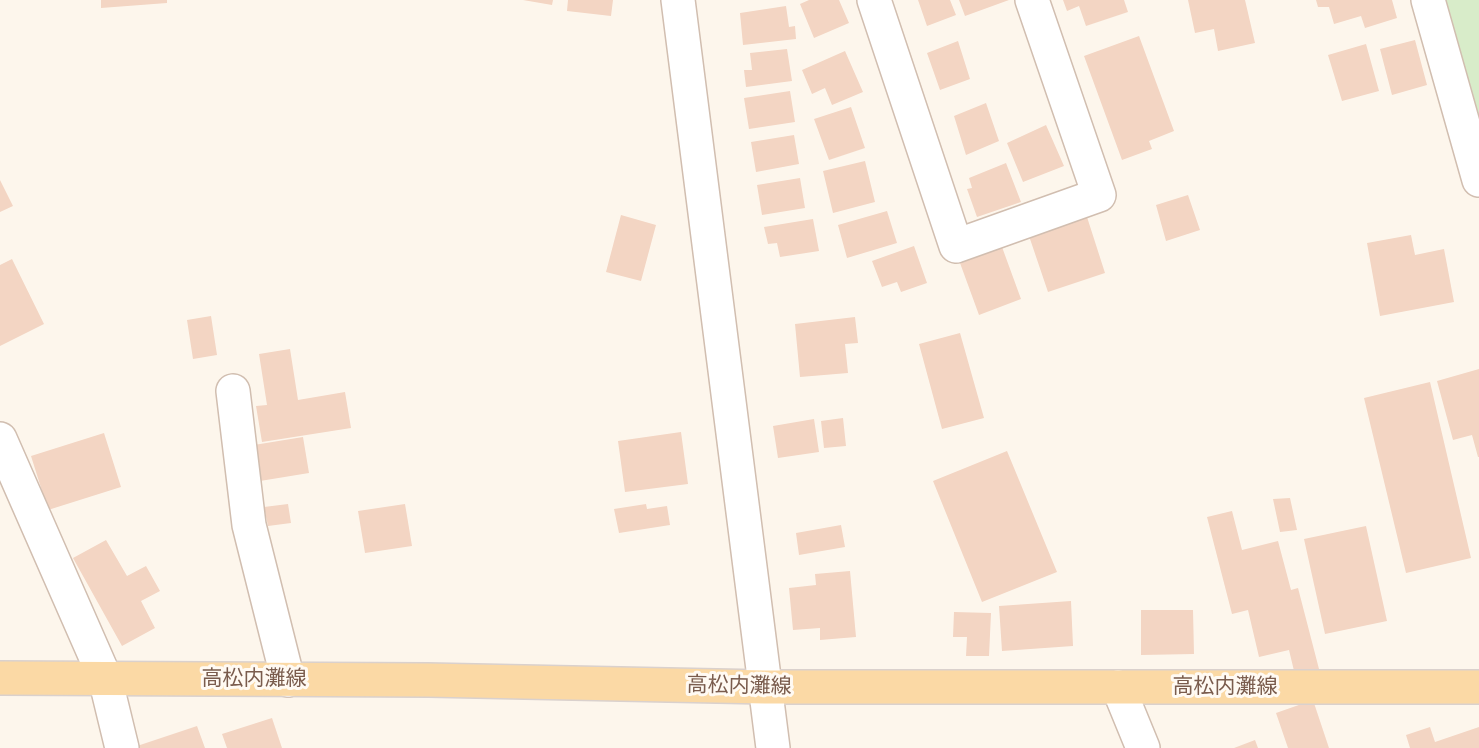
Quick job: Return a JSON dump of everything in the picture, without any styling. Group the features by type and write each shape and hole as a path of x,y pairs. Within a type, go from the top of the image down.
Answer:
{"main road":[{"name":"高松内灘線","path":"0,678 765,687 1479,687"}],"street":[{"path":"678,0 772,748"},
{"path":"874,0 956,246 1099,195 1032,0"},
{"path":"1428,0 1479,180"},
{"path":"233,391 249,525 288,680"},
{"path":"0,439 105,678 122,748"},
{"path":"1118,687 1143,748"}],"green space":[{"path":"1444,0 1479,0 1479,129"}],"building":[{"path":"101,0 167,0 167,3 101,8"},
{"path":"523,0 553,0 552,5"},
{"path":"568,0 613,0 611,16 567,11"},
{"path":"809,0 839,0 849,23 814,38 800,4"},
{"path":"918,0 950,0 956,15 927,26"},
{"path":"959,0 1009,0 965,16"},
{"path":"1063,0 1124,0 1128,12 1086,26 1079,6 1067,11"},
{"path":"1188,0 1245,0 1255,43 1218,51 1214,29 1195,33"},
{"path":"1316,0 1392,0 1397,18 1365,28 1361,16 1334,24 1329,7 1318,7"},
{"path":"786,6 789,27 795,26 796,39 743,45 740,13"},
{"path":"1139,36 1174,131 1149,141 1152,149 1122,160 1084,56"},
{"path":"1415,40 1427,85 1392,95 1380,49"},
{"path":"958,41 970,79 940,90 927,53"},
{"path":"1366,44 1379,91 1342,101 1328,55"},
{"path":"787,49 792,81 746,87 744,70 752,70 750,53"},
{"path":"845,51 863,92 832,105 825,88 812,94 802,70"},
{"path":"790,91 795,122 749,129 744,98"},
{"path":"986,103 999,141 966,155 954,116"},
{"path":"851,107 865,148 829,160 814,119"},
{"path":"1046,125 1064,166 1023,182 1007,143"},
{"path":"794,135 799,164 756,172 751,142"},
{"path":"865,161 875,202 833,213 823,171"},
{"path":"1006,163 1021,202 977,217 967,189 972,188 969,178"},
{"path":"800,178 805,208 762,215 757,185"},
{"path":"0,180 13,206 0,212"},
{"path":"1188,195 1200,230 1166,241 1156,205"},
{"path":"887,211 897,243 847,258 838,225"},
{"path":"621,215 656,225 641,281 606,272"},
{"path":"1087,217 1105,273 1048,292 1029,236"},
{"path":"813,219 819,251 780,257 777,243 768,244 764,227"},
{"path":"1411,235 1415,255 1444,249 1454,302 1380,316 1367,243"},
{"path":"914,246 927,283 901,292 897,282 882,287 872,261"},
{"path":"1002,247 1021,299 979,315 960,263"},
{"path":"12,259 44,324 0,346 0,265"},
{"path":"211,316 217,355 193,359 187,320"},
{"path":"855,317 858,343 845,344 848,373 800,377 795,324"},
{"path":"960,333 984,418 942,429 919,344"},
{"path":"290,349 298,400 345,392 351,428 262,442 256,406 267,405 259,354"},
{"path":"1479,369 1478,457 1472,435 1453,440 1437,381"},
{"path":"1430,382 1471,558 1406,573 1364,398"},
{"path":"843,418 846,446 824,448 821,421"},
{"path":"814,419 819,452 778,458 773,426"},
{"path":"681,432 688,484 625,492 618,441"},
{"path":"104,433 121,487 48,510 31,456"},
{"path":"303,437 309,473 260,481 254,445"},
{"path":"1007,451 1057,572 982,602 933,481"},
{"path":"1290,498 1297,530 1280,532 1273,499"},
{"path":"288,504 291,523 268,526 264,507"},
{"path":"405,504 412,546 365,553 358,511"},
{"path":"646,504 647,509 667,506 670,525 619,533 614,509"},
{"path":"1232,511 1242,550 1278,541 1291,590 1298,588 1319,669 1295,675 1289,650 1259,657 1248,610 1232,614 1207,517"},
{"path":"841,525 845,547 799,555 796,533"},
{"path":"1366,526 1387,621 1325,634 1304,539"},
{"path":"106,540 127,576 146,566 160,591 141,601 155,628 122,646 73,558"},
{"path":"850,571 856,637 820,640 820,628 793,630 789,588 816,585 815,574"},
{"path":"1071,601 1073,646 1002,651 999,606"},
{"path":"1141,610 1193,610 1194,654 1141,655"},
{"path":"954,612 991,613 989,656 966,656 967,637 953,637"},
{"path":"1313,700 1329,748 1288,748 1276,713"},
{"path":"272,718 282,748 227,748 222,734"},
{"path":"197,726 205,748 137,748 137,746"},
{"path":"1430,727 1435,742 1479,727 1479,748 1410,748 1406,735"},
{"path":"1255,740 1258,748 1234,748"}]}
